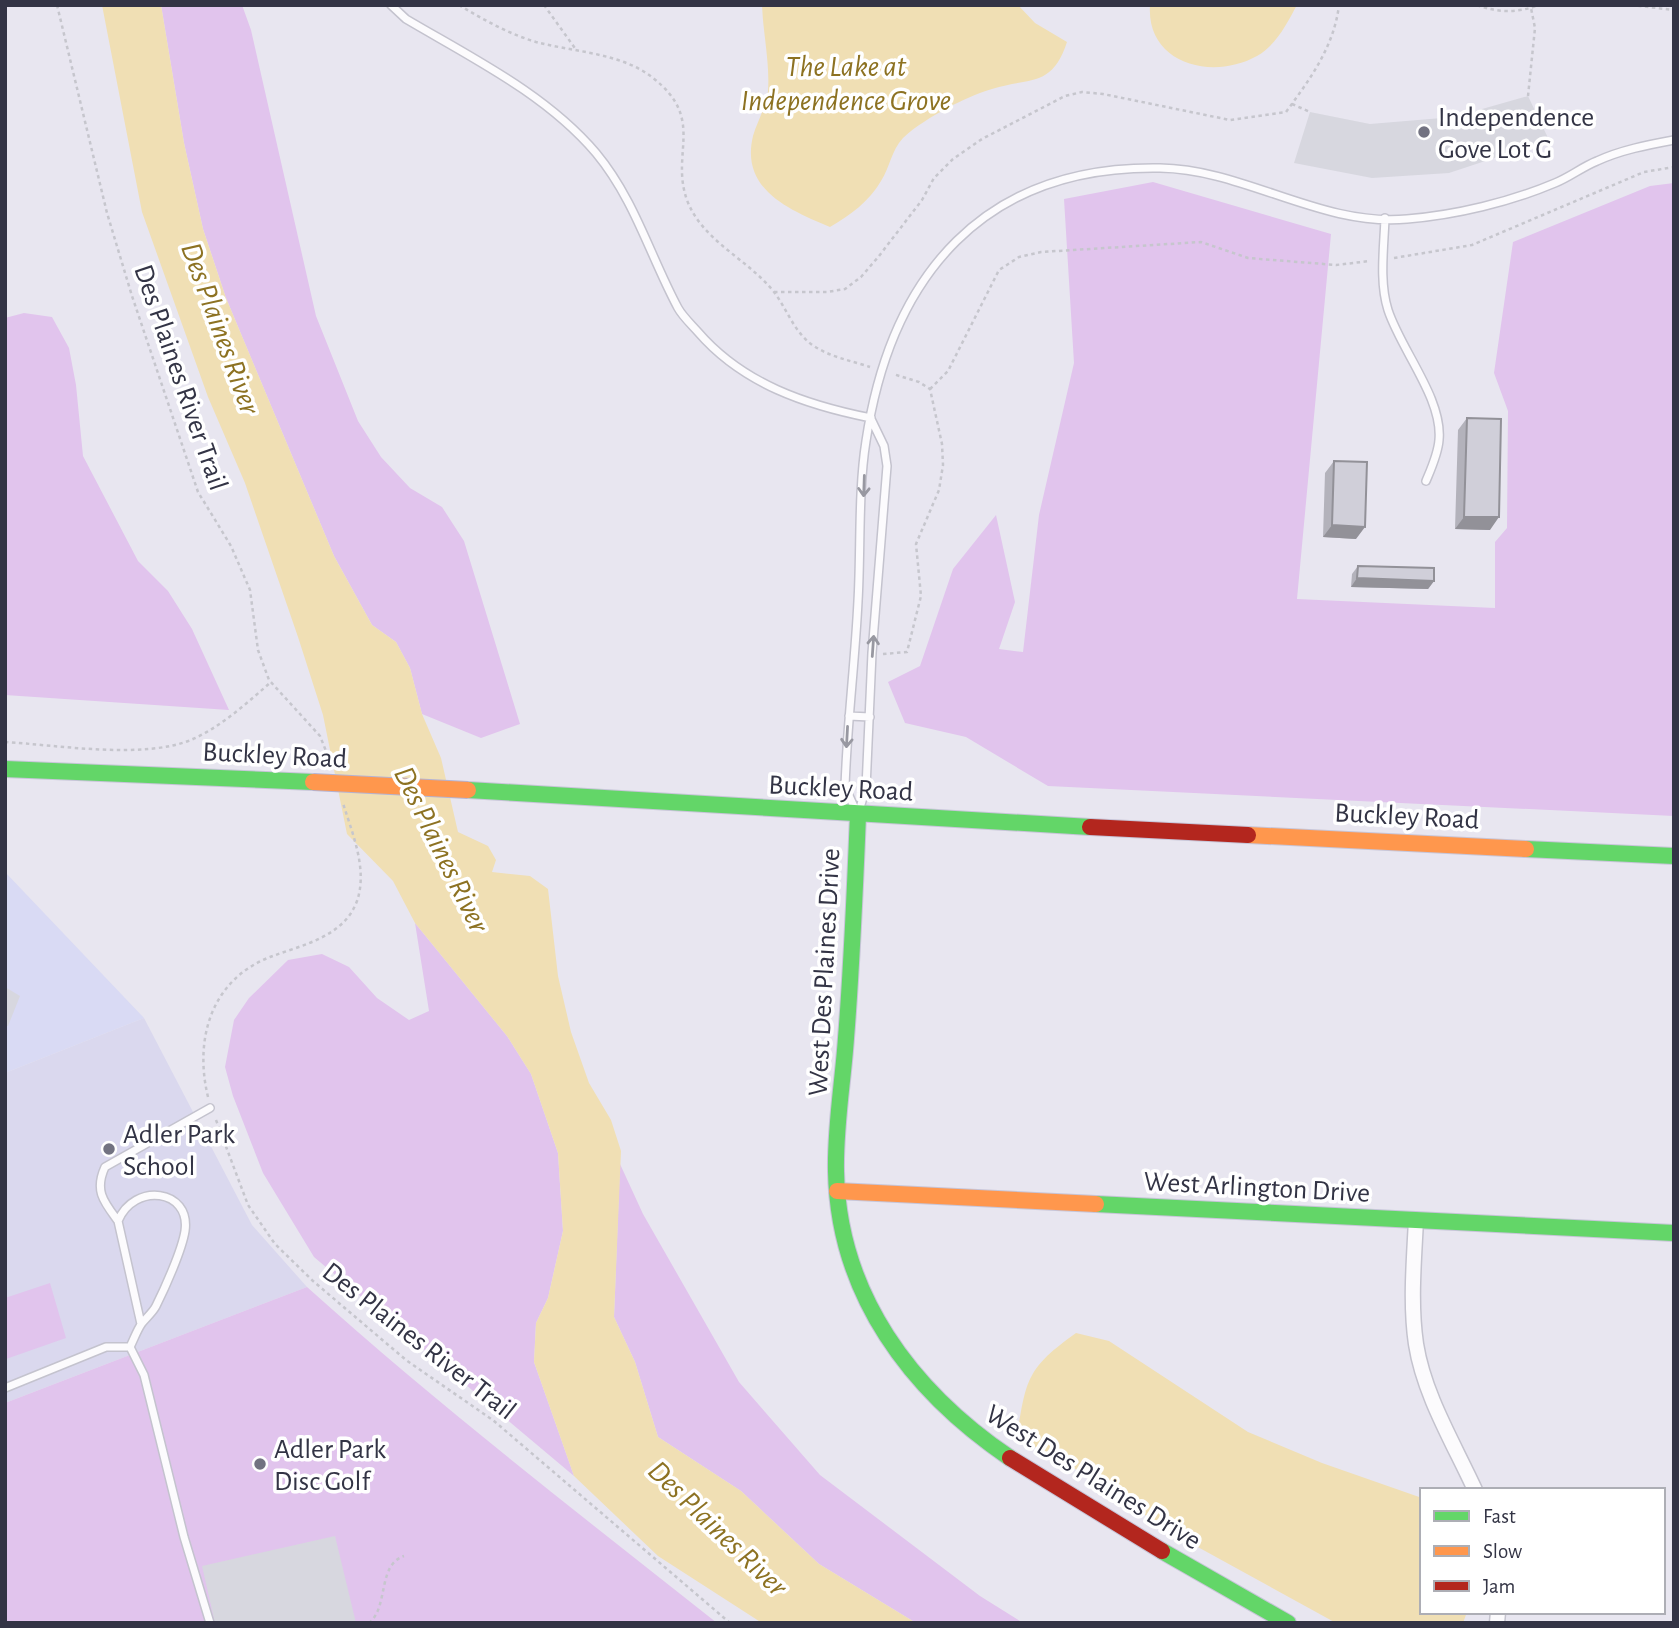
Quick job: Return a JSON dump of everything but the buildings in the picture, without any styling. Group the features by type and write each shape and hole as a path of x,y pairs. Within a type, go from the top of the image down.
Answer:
{"street":[{"name":"Buckley Road","path":"5,769 468,790 858,815 1674,856"},
{"name":"West Des Plaines Drive","path":"858,815 853,947 836,1168 837,1191 849,1258 870,1316 903,1364 927,1392 996,1451 1288,1623"},
{"name":"West Arlington Drive","path":"837,1191 1674,1233"},
{"path":"1416,1220 1412,1311 1417,1347 1425,1378 1474,1488"}],"lane":[{"path":"391,5 406,19 544,103 596,153 635,211 679,311 712,348 748,376 779,392 836,411 871,418"},
{"path":"858,815 845,787 857,624 865,442 896,329 930,268 972,225 1042,184 1112,168 1184,169 1353,216 1404,220 1456,212 1509,198 1556,183 1596,161 1641,146 1674,140"},
{"path":"1385,218 1387,306 1397,336 1437,417 1439,440 1426,481"},
{"path":"858,815 866,788 872,653 887,466 884,446 871,418"},
{"path":"849,716 870,717"},
{"path":"141,1324 118,1221 101,1198 98,1182 105,1167 211,1108"},
{"path":"118,1221 124,1208 145,1195 170,1198 185,1218 185,1232 155,1308 141,1324 130,1347"},
{"path":"5,1388 106,1347 130,1347"},
{"path":"130,1347 144,1375 184,1537 210,1623"}],"path":[{"name":"Des Plaines River Trail","path":"57,5 107,214 198,492 231,546 250,590 258,650 271,682 320,736"},
{"path":"460,5 509,32 632,66 653,78 677,105 685,124 684,190 695,219 774,292 797,331 810,343 830,356 919,382 930,389 943,444 943,465 939,489 916,544 921,596 918,618 907,652 897,655 872,653"},
{"path":"544,5 577,51"},
{"path":"774,292 827,292 845,289 861,277 879,256 922,200 934,178 953,159 982,139 1065,96 1082,92 1103,94 1230,120 1286,112 1316,72 1337,23 1339,5"},
{"path":"1477,5 1492,11 1539,5"},
{"path":"1632,5 1674,10"},
{"path":"1528,96 1535,28 1531,8"},
{"path":"1292,104 1310,112"},
{"path":"930,389 948,371 999,270 1018,257 1041,252 1201,242 1248,258 1336,265 1384,259 1472,245 1644,172 1674,167"},
{"path":"5,741 148,749 179,744 203,734 233,715 271,682"},
{"name":"Des Plaines River Trail","path":"356,845 361,864 357,900 348,918 310,944 269,957 243,970 216,999 203,1042 204,1080 211,1108 248,1205 275,1244 313,1282 396,1351 494,1421 730,1623"},
{"path":"369,1623 379,1606 390,1568 396,1559 404,1556"}],"shaded area":[{"path":"161,5 242,5 251,30 316,316 358,421 381,457 410,488 442,507 464,541 520,724 481,738 422,714 410,668 396,642 372,625 334,556 226,298 203,229 184,143"},
{"name":"Independence Gove Lot G","path":"1528,96 1549,140 1449,173 1372,178 1294,163 1310,112 1370,124 1454,117"},
{"path":"1153,182 1331,234 1297,599 1495,608 1495,542 1507,528 1508,411 1494,373 1513,242 1650,186 1674,183 1674,816 1048,786 966,737 905,723 888,682 920,666 953,569 996,515 1015,602 999,649 1023,652 1039,515 1074,363 1064,199"},
{"path":"24,313 52,317 69,348 76,385 83,456 138,561 168,591 192,629 229,710 5,695 5,318"},
{"path":"5,872 144,1018 5,1073"},
{"path":"415,923 507,1036 531,1074 558,1153 563,1231 548,1298 536,1323 534,1362 574,1476 314,1257 263,1173 233,1096 225,1067 234,1020 249,998 288,960 322,954 349,967 377,998 409,1020 429,1011"},
{"path":"5,987 20,996 8,1026 5,1025"},
{"name":"Adler Park School","path":"144,1018 252,1225 307,1287 5,1403 5,1073"},
{"path":"620,1164 643,1214 739,1382 820,1475 980,1596 1023,1623 916,1623 819,1564 741,1491 658,1437 635,1362 614,1317"},
{"path":"50,1283 66,1338 6,1359 5,1298"},
{"name":"Adler Park Disc Golf","path":"307,1287 458,1416 717,1623 5,1623 5,1403"},
{"path":"335,1536 356,1623 215,1623 202,1566"}],"water":[{"name":"Des Plaines River","path":"102,5 161,5 184,143 203,229 226,298 334,556 372,625 396,642 410,668 422,714 441,758 458,832 488,846 496,860 492,872 530,876 548,889 558,976 571,1032 589,1083 611,1120 621,1151 614,1317 635,1362 658,1437 741,1491 819,1564 916,1623 762,1623 658,1556 574,1476 534,1362 536,1323 548,1298 563,1231 558,1153 531,1074 507,1036 415,923 393,881 347,834 323,715 298,637 245,483 208,397 142,212"},
{"name":"The Lake at Independence Grove","path":"762,5 1018,5 1035,23 1067,42 1061,57 1047,74 975,95 947,108 913,130 899,143 884,176 871,195 852,213 830,227 785,205 761,184 754,171 751,155 753,136 768,91"},
{"path":"1150,5 1297,5 1280,34 1264,51 1239,63 1221,67 1185,62 1170,54 1159,41 1152,25"},
{"path":"1076,1333 1109,1341 1248,1432 1322,1463 1420,1497 1420,1614 1466,1614 1463,1623 1336,1623 1165,1529 1095,1480 1017,1437 1023,1401 1032,1376 1047,1356"}],"traffic: fast":[{"path":"5,769 313,782"},
{"path":"468,790 1090,827"},
{"path":"858,815 850,982 837,1137 836,1171 840,1216 850,1258 866,1298 887,1336 912,1370 941,1402 1010,1458"},
{"path":"1526,849 1674,856"},
{"path":"1096,1204 1674,1233"},
{"path":"1162,1551 1288,1623"}],"traffic: slow":[{"path":"313,782 468,790"},
{"path":"1248,835 1526,849"},
{"path":"837,1191 1096,1204"}],"traffic: jam":[{"path":"1090,827 1248,835"},
{"path":"1010,1458 1162,1551"}],"place":[{"name":"Independence Gove Lot G","path":"1424,132"},
{"name":"Adler Park School","path":"109,1149"},
{"name":"Adler Park Disc Golf","path":"260,1464"}]}
